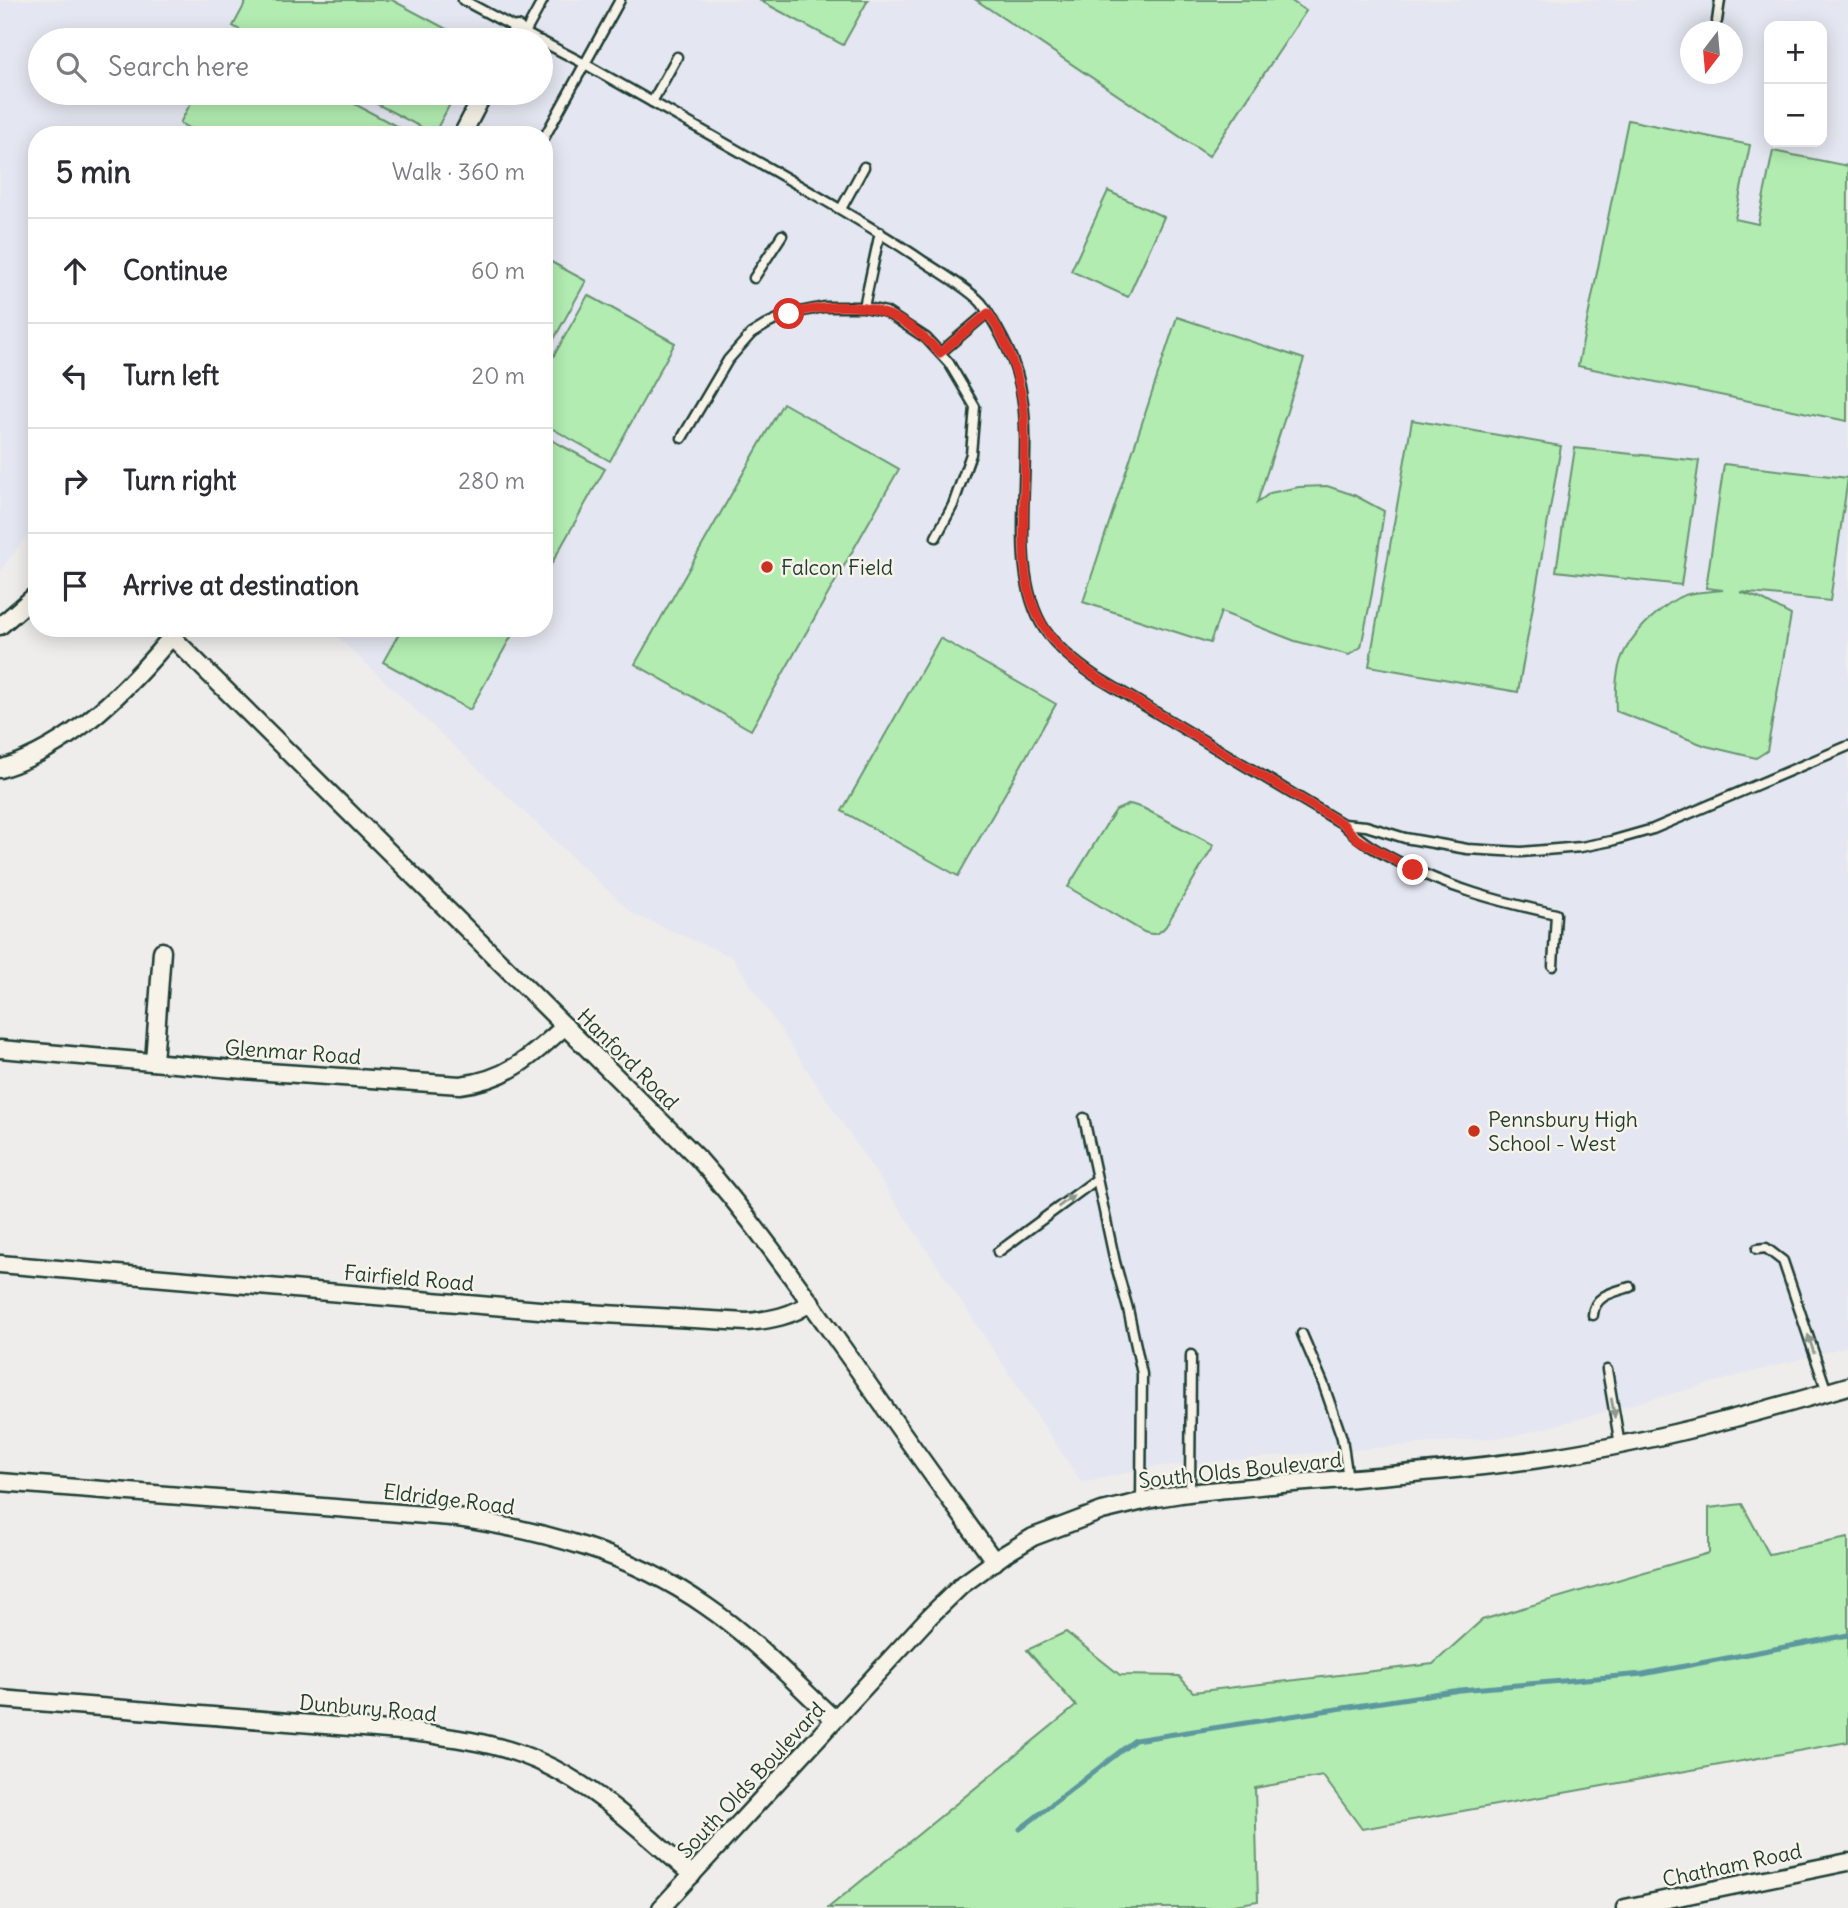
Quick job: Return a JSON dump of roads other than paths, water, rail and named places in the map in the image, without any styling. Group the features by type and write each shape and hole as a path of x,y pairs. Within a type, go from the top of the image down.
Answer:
{"street":[{"path":"467,126 478,105"},
{"path":"0,626 28,602"},
{"path":"0,769 64,739 99,713 119,694 166,637"},
{"name":"Hanford Road","path":"177,637 688,1147 726,1189 762,1234 995,1562"},
{"path":"155,1062 162,951"},
{"name":"Glenmar Road","path":"0,1049 460,1085 495,1078 515,1068 565,1026"},
{"name":"Fairfield Road","path":"0,1265 551,1311 747,1322 765,1321 792,1313 811,1302"},
{"name":"South Olds Boulevard","path":"661,1908 930,1616 962,1585 1033,1537 1048,1530 1102,1511 1190,1493 1473,1468 1620,1446 1752,1414 1848,1386"},
{"name":"Eldridge Road","path":"0,1482 451,1517 547,1535 587,1547 639,1568 678,1588 749,1639 834,1719"},
{"name":"Dunbury Road","path":"0,1699 413,1732 495,1746 546,1765 596,1794 692,1875"},
{"name":"Chatham Road","path":"1625,1908 1848,1863"}],"lane":[{"path":"463,0 508,28"},
{"path":"522,28 543,0"},
{"path":"551,126 620,0"},
{"path":"1717,21 1720,0"},
{"path":"553,48 880,232 975,297 988,313 1007,346 1022,396 1025,568 1033,605 1045,629 1067,655 1095,676 1343,824 1357,839 1413,870 1460,890 1556,914 1553,966"},
{"path":"652,102 677,57"},
{"path":"841,209 864,167"},
{"path":"864,307 880,232"},
{"path":"754,278 782,235"},
{"path":"682,438 727,360 751,334 789,314 824,307 864,307 886,313 926,338 949,363 975,407 971,454 953,505 936,537"},
{"path":"940,353 988,313"},
{"path":"1343,824 1366,826 1405,838 1467,849 1521,852 1581,847 1653,829 1848,746"},
{"path":"1084,1118 1142,1374 1141,1501"},
{"path":"998,1252 1097,1179"},
{"path":"1757,1249 1766,1248 1783,1261 1827,1392"},
{"path":"1593,1315 1593,1308 1598,1300 1630,1287"},
{"path":"1302,1334 1342,1438 1348,1479"},
{"path":"1190,1493 1191,1355"},
{"path":"1607,1370 1620,1446"}],"waterway":[{"path":"1020,1829 1135,1740 1460,1690 1643,1674 1848,1635"}],"place":[{"name":"Falcon Field","path":"767,567"},
{"name":"Pennsbury High School - West","path":"1474,1131"}]}
